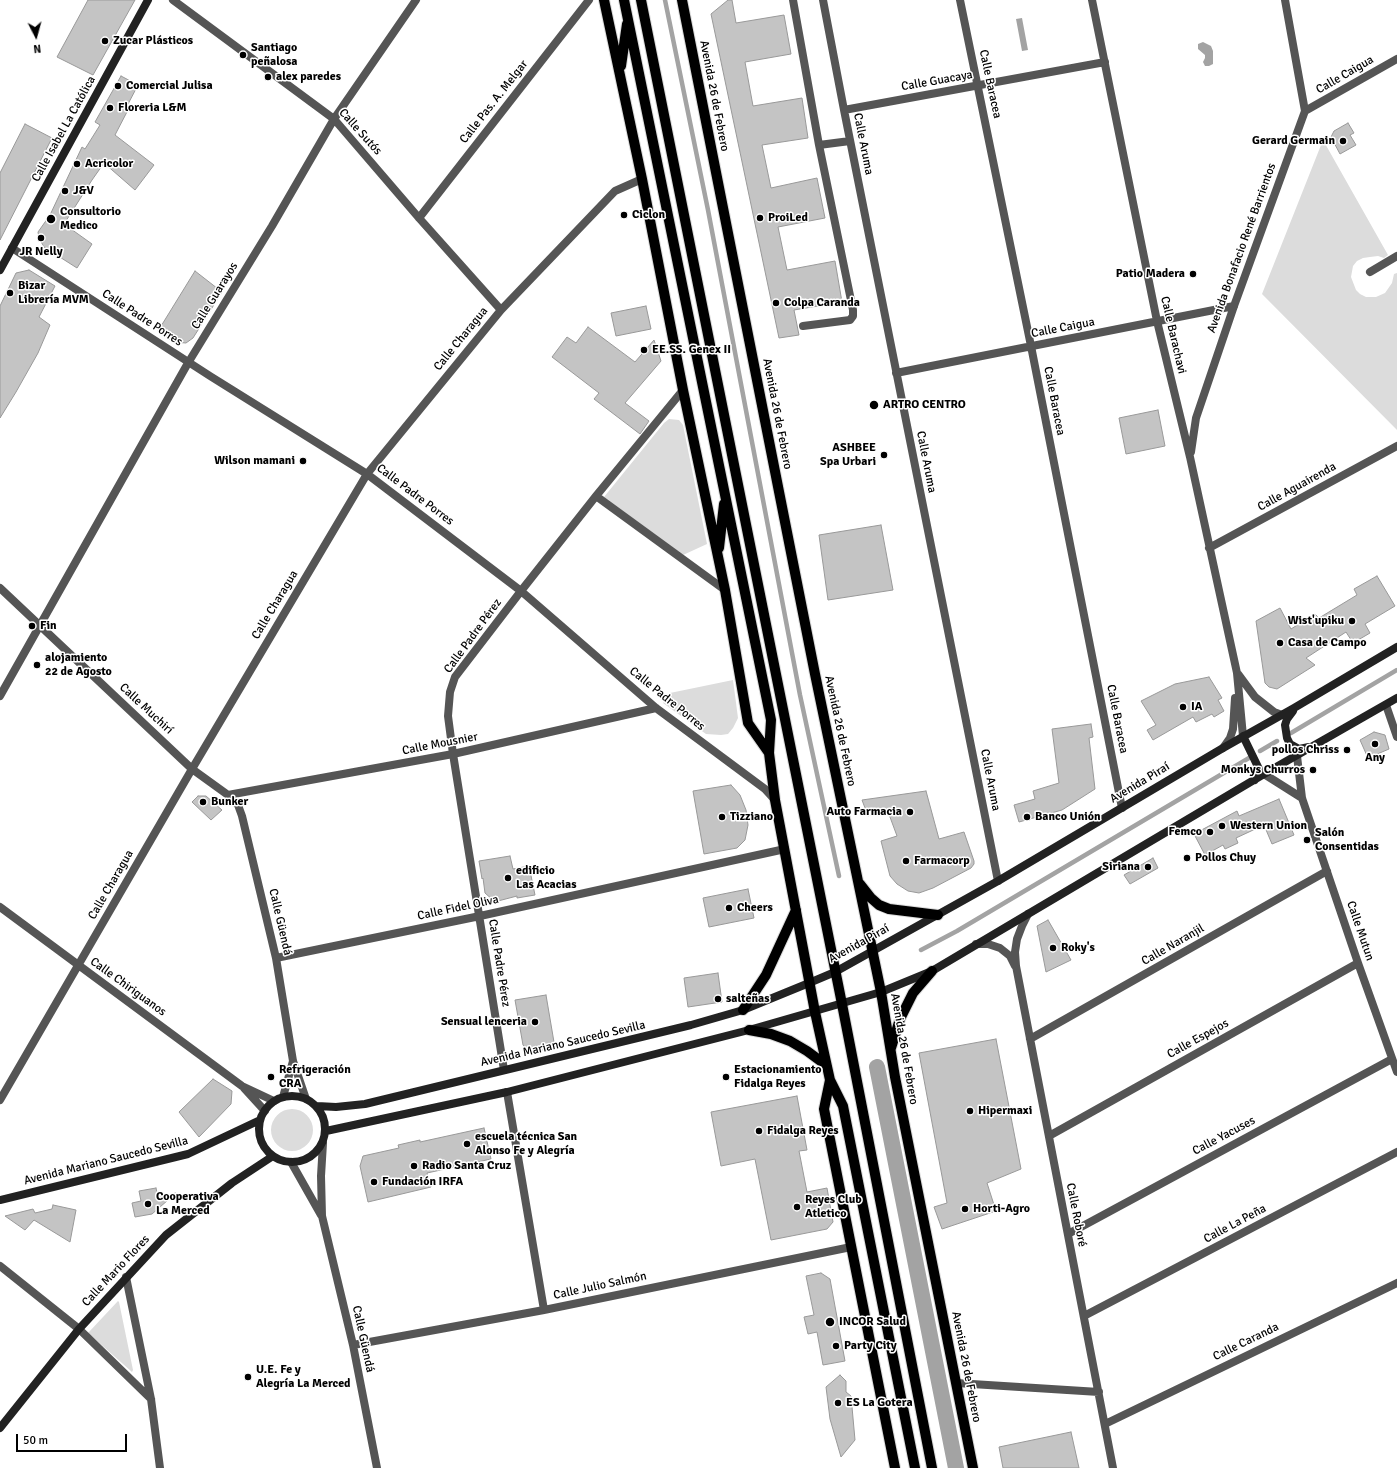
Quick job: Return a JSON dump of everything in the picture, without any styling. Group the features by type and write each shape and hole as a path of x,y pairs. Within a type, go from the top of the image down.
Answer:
{"main road":[{"path":"604,0 642,179 683,390 725,590 748,722 769,753"},
{"path":"624,0 771,720 769,753 775,800 809,983 830,1080 843,1106 915,1468"},
{"path":"642,0 834,972 842,1004 932,1468"},
{"name":"Avenida 26 de Febrero","path":"685,2 815,674 881,992 890,1052 973,1468"},
{"path":"620,75 628,17"},
{"path":"718,556 725,496"},
{"path":"859,883 871,898 884,907 907,912 938,915"},
{"path":"743,1010 766,975 796,910"},
{"path":"890,1052 900,1019 912,993 932,971"},
{"path":"749,1030 771,1034 790,1041 808,1051 826,1065"},
{"path":"830,1080 824,1109 895,1468"}],"street":[{"name":"Calle Isabel La Católica","path":"0,270 148,0"},
{"name":"Calle Sutós","path":"173,0 334,119 501,310"},
{"name":"Calle Guarayos","path":"0,696 188,363 272,226 334,119 416,0"},
{"name":"Calle Pas. A. Melgar","path":"419,218 589,0"},
{"path":"793,0 819,145 853,310 850,320 802,326"},
{"name":"Calle Aruma","path":"823,0 998,881"},
{"name":"Calle Baracea","path":"960,0 1031,346 1122,808"},
{"name":"Calle Barachavi","path":"1092,0 1157,321 1190,457 1237,673 1243,736"},
{"path":"1285,0 1305,111"},
{"name":"Calle Caigua","path":"1305,111 1397,59"},
{"name":"Calle Guacaya","path":"844,110 1105,62"},
{"name":"Avenida Bonafacio René Barrientos","path":"1190,457 1196,418 1234,306 1305,111"},
{"path":"819,145 850,141"},
{"name":"Calle Charagua","path":"0,1100 192,768 367,474 501,310 615,191 642,179"},
{"name":"Calle Padre Porres","path":"12,248 188,363 367,474 521,591 656,708 765,789 775,800"},
{"path":"1370,272 1397,256"},
{"name":"Calle Caigua","path":"896,373 1234,306"},
{"name":"Calle Padre Pérez","path":"504,1070 453,754 448,716 450,692 456,677 521,591 596,496 683,390"},
{"name":"Calle Aguairenda","path":"1209,548 1397,446"},
{"path":"596,496 725,590"},
{"name":"Calle Muchirí","path":"0,588 192,768 228,795"},
{"name":"Avenida Piraí","path":"809,983 834,972 998,881 1222,748 1282,715 1397,647"},
{"name":"Calle Barachavi","path":"1237,673 1255,697 1274,712 1282,715"},
{"name":"Calle Barachavi","path":"1222,748 1230,738 1233,728 1237,673"},
{"path":"326,1131 507,1092 749,1030 881,992 932,971 1264,774 1397,698"},
{"path":"1386,705 1397,736"},
{"name":"Calle Mousnier","path":"228,795 453,754 656,708"},
{"path":"1294,708 1285,725 1287,738 1290,744 1299,749 1314,746"},
{"path":"1243,736 1259,769 1258,775 1254,780"},
{"name":"Calle Mutun","path":"1297,756 1302,798 1397,1072"},
{"path":"1264,774 1302,798"},
{"name":"Calle Güendá","path":"228,795 238,805 242,816 276,958 292,1061 306,1099"},
{"name":"Calle Fidel Oliva","path":"276,958 480,916 785,850"},
{"name":"Calle Naranjil","path":"1030,1039 1327,871"},
{"name":"Calle Chiriguanos","path":"0,907 242,1086 274,1101"},
{"name":"Calle Roboré","path":"1028,914 1017,939 1015,952 1016,966 1113,1468"},
{"name":"Calle Roboré","path":"976,944 988,944 1000,948 1010,956 1016,966"},
{"name":"Calle Espejos","path":"1049,1136 1358,963"},
{"name":"Avenida Mariano Saucedo Sevilla","path":"317,1106 336,1107 365,1104 691,1025 743,1010 809,983"},
{"name":"Calle Yacuses","path":"1068,1234 1392,1059"},
{"name":"Calle Güendá","path":"283,1097 292,1061"},
{"name":"Calle Chiriguanos","path":"242,1086 264,1111"},
{"path":"507,1092 544,1310"},
{"path":"292,1096 306,1099 317,1106 323,1115 326,1131 323,1144 310,1157 301,1161 281,1161 273,1156 262,1143 259,1131 260,1120 264,1111 274,1101 283,1097 292,1096"},
{"name":"Avenida Mariano Saucedo Sevilla","path":"0,1200 188,1154 260,1120"},
{"name":"Calle Güendá","path":"323,1144 320,1176 322,1216 354,1345 377,1468"},
{"name":"Calle La Peña","path":"1084,1316 1397,1152"},
{"name":"Calle Mario Flores","path":"0,1428 79,1329 166,1235 232,1183 273,1156"},
{"name":"Calle Güendá","path":"291,1162 322,1216"},
{"name":"Calle Julio Salmón","path":"354,1345 544,1310 851,1247"},
{"path":"0,1266 79,1329 151,1399"},
{"path":"126,1277 151,1399 160,1468"},
{"name":"Calle Caranda","path":"1105,1424 1397,1283"},
{"path":"956,1383 1099,1392"}],"shaded area":[{"path":"1022,18 1028,50 1022,51 1016,19"},
{"path":"1203,42 1211,46 1213,51 1213,64 1209,66 1205,66 1203,62 1205,55 1198,49 1198,44"},
{"path":"1323,140 1388,255 1384,258 1378,256 1363,258 1357,261 1353,266 1351,277 1356,290 1366,297 1376,297 1385,293 1392,283 1394,274 1397,273 1397,430 1262,294"},
{"path":"669,419 679,420 683,425 707,544 683,555 604,497 664,423"},
{"path":"733,680 738,718 728,734 706,734 663,703 670,693"},
{"path":"292,1109 307,1115 313,1130 307,1145 292,1151 277,1145 271,1130 277,1115"},
{"path":"118,1301 133,1370 132,1372 88,1333"}],"building":[{"path":"88,0 135,0 93,75 57,57"},
{"path":"728,0 732,0 736,23 784,15 791,54 745,62 753,106 802,98 808,138 762,145 771,188 817,178 825,218 778,227 787,270 835,261 842,302 794,310 799,335 779,338 711,14"},
{"path":"121,76 138,85 127,106 129,108 115,135 154,165 135,190 104,163 64,224 92,244 77,268 44,247 39,238 38,232 50,215 82,147 85,149 100,125 95,122"},
{"name":"Gerard Germain","path":"1348,123 1354,133 1350,135 1356,145 1340,154 1331,137 1334,131"},
{"path":"25,124 52,138 0,240 0,173"},
{"path":"29,270 55,286 39,317 50,325 38,353 0,418 0,306 16,273"},
{"path":"195,271 222,292 193,338 186,343 173,342 158,331"},
{"path":"646,306 651,329 616,336 611,313"},
{"path":"588,327 635,362 654,340 661,361 625,403 649,421 640,434 594,399 599,393 552,357 567,337 576,343"},
{"path":"1158,410 1165,446 1126,454 1119,418"},
{"path":"881,525 893,590 828,600 819,535"},
{"path":"1377,576 1395,606 1365,624 1370,633 1353,643 1346,632 1306,658 1315,665 1277,689 1269,687 1265,683 1256,621 1280,608 1291,629 1315,614 1319,618 1357,595 1354,589"},
{"name":"IA","path":"1209,677 1222,698 1218,700 1224,711 1214,717 1212,714 1196,722 1193,717 1153,740 1147,730 1156,725 1141,701 1175,684"},
{"path":"1091,724 1093,737 1089,738 1095,789 1062,810 1019,822 1014,805 1035,799 1033,791 1059,783 1052,729"},
{"name":"Any","path":"1374,732 1385,735 1389,749 1368,758 1360,740"},
{"name":"Tizziano","path":"731,785 740,795 746,810 748,825 745,840 737,848 704,854 693,791"},
{"path":"926,791 939,839 964,832 974,864 971,868 933,888 919,893 908,891 897,884 890,876 881,841 897,836 887,809 868,816 862,800"},
{"path":"198,796 206,796 222,810 211,820 192,802"},
{"path":"1279,799 1294,835 1272,844 1264,825 1236,838 1238,843 1225,849 1223,845 1205,855 1194,834 1237,811 1239,816"},
{"name":"edificio Las Acacias","path":"510,856 513,869 529,866 535,895 517,898 517,896 494,901 485,893 479,861"},
{"path":"1153,858 1158,868 1130,884 1124,875"},
{"name":"Cheers","path":"748,889 754,918 709,927 703,898"},
{"name":"Roky's","path":"1048,920 1071,960 1046,972 1037,926"},
{"path":"718,973 722,1002 688,1007 684,978"},
{"name":"Sensual lenceria","path":"546,995 555,1048 529,1052 523,1045 515,1000"},
{"name":"Hipermaxi","path":"996,1039 1021,1169 987,1183 996,1211 942,1229 934,1207 947,1203 919,1053"},
{"path":"213,1079 232,1091 231,1104 199,1137 179,1112"},
{"path":"797,1096 807,1150 799,1151 807,1192 827,1188 833,1222 827,1229 771,1240 755,1159 721,1166 711,1112"},
{"path":"484,1128 491,1159 427,1173 431,1187 368,1202 360,1166 363,1156 399,1148 398,1145 420,1140 420,1142"},
{"name":"Cooperativa La Merced","path":"156,1188 158,1197 176,1193 152,1214 135,1217 132,1203 141,1201 139,1191"},
{"path":"53,1205 76,1210 70,1242 34,1220 25,1230 5,1216 33,1209 35,1213 52,1209"},
{"path":"821,1273 830,1279 845,1361 823,1365 817,1332 808,1334 804,1317 814,1315 806,1276"},
{"path":"840,1375 846,1381 846,1392 851,1396 855,1440 841,1457 830,1419 826,1387"},
{"path":"1071,1432 1079,1468 1003,1468 999,1447"}],"waterway":[{"path":"665,0 708,210 800,695 839,876"},
{"path":"1291,733 1397,670"},
{"path":"1260,751 1277,741"},
{"path":"921,950 957,931 1249,758"},
{"path":"877,1067 956,1468"}],"place":[{"name":"Zucar Plásticos","path":"105,41"},
{"name":"Santiago peñalosa","path":"243,55"},
{"name":"alex paredes","path":"268,77"},
{"name":"Comercial Julisa","path":"118,86"},
{"name":"Floreria L&M","path":"110,108"},
{"name":"Gerard Germain","path":"1343,141"},
{"name":"Acricolor","path":"77,164"},
{"name":"J&V","path":"65,191"},
{"name":"Ciclon","path":"624,215"},
{"name":"ProiLed","path":"760,218"},
{"name":"Consultorio Medico","path":"51,219"},
{"name":"JR Nelly","path":"41,238"},
{"name":"Patio Madera","path":"1193,274"},
{"name":"Bizar Librería MVM","path":"10,293"},
{"name":"Colpa Caranda","path":"776,303"},
{"name":"EE.SS. Genex II","path":"644,350"},
{"name":"ARTRO CENTRO","path":"874,405"},
{"name":"ASHBEE Spa Urbari","path":"884,455"},
{"name":"Wilson mamani","path":"303,461"},
{"name":"Wist'upiku","path":"1352,621"},
{"name":"Fin","path":"32,626"},
{"name":"Casa de Campo","path":"1280,643"},
{"name":"alojamiento 22 de Agosto","path":"37,665"},
{"name":"IA","path":"1183,707"},
{"name":"Any","path":"1375,744"},
{"name":"pollos Chriss","path":"1347,750"},
{"name":"Monkys Churros","path":"1313,770"},
{"name":"Bunker","path":"203,802"},
{"name":"Auto Farmacia","path":"910,812"},
{"name":"Tizziano","path":"722,817"},
{"name":"Banco Unión","path":"1027,817"},
{"name":"Western Union","path":"1222,826"},
{"name":"Femco","path":"1210,832"},
{"name":"Salón Consentidas","path":"1307,840"},
{"name":"Pollos Chuy","path":"1187,858"},
{"name":"Farmacorp","path":"906,861"},
{"name":"Siriana","path":"1148,867"},
{"name":"edificio Las Acacias","path":"508,878"},
{"name":"Cheers","path":"729,908"},
{"name":"Roky's","path":"1053,948"},
{"name":"salteñas","path":"718,999"},
{"name":"Sensual lenceria","path":"535,1022"},
{"name":"Refrigeración CRA","path":"271,1077"},
{"name":"Estacionamiento Fidalga Reyes","path":"726,1077"},
{"name":"Hipermaxi","path":"970,1111"},
{"name":"Fidalga Reyes","path":"759,1131"},
{"name":"escuela técnica San Alonso Fe y Alegría","path":"467,1144"},
{"name":"Radio Santa Cruz","path":"414,1166"},
{"name":"Fundación IRFA","path":"374,1182"},
{"name":"Cooperativa La Merced","path":"148,1204"},
{"name":"Reyes Club Atletico","path":"797,1207"},
{"name":"Horti-Agro","path":"965,1209"},
{"name":"INCOR Salud","path":"830,1322"},
{"name":"Party City","path":"836,1346"},
{"name":"U.E. Fe y Alegría La Merced","path":"248,1377"},
{"name":"ES La Gotera","path":"838,1403"}]}
